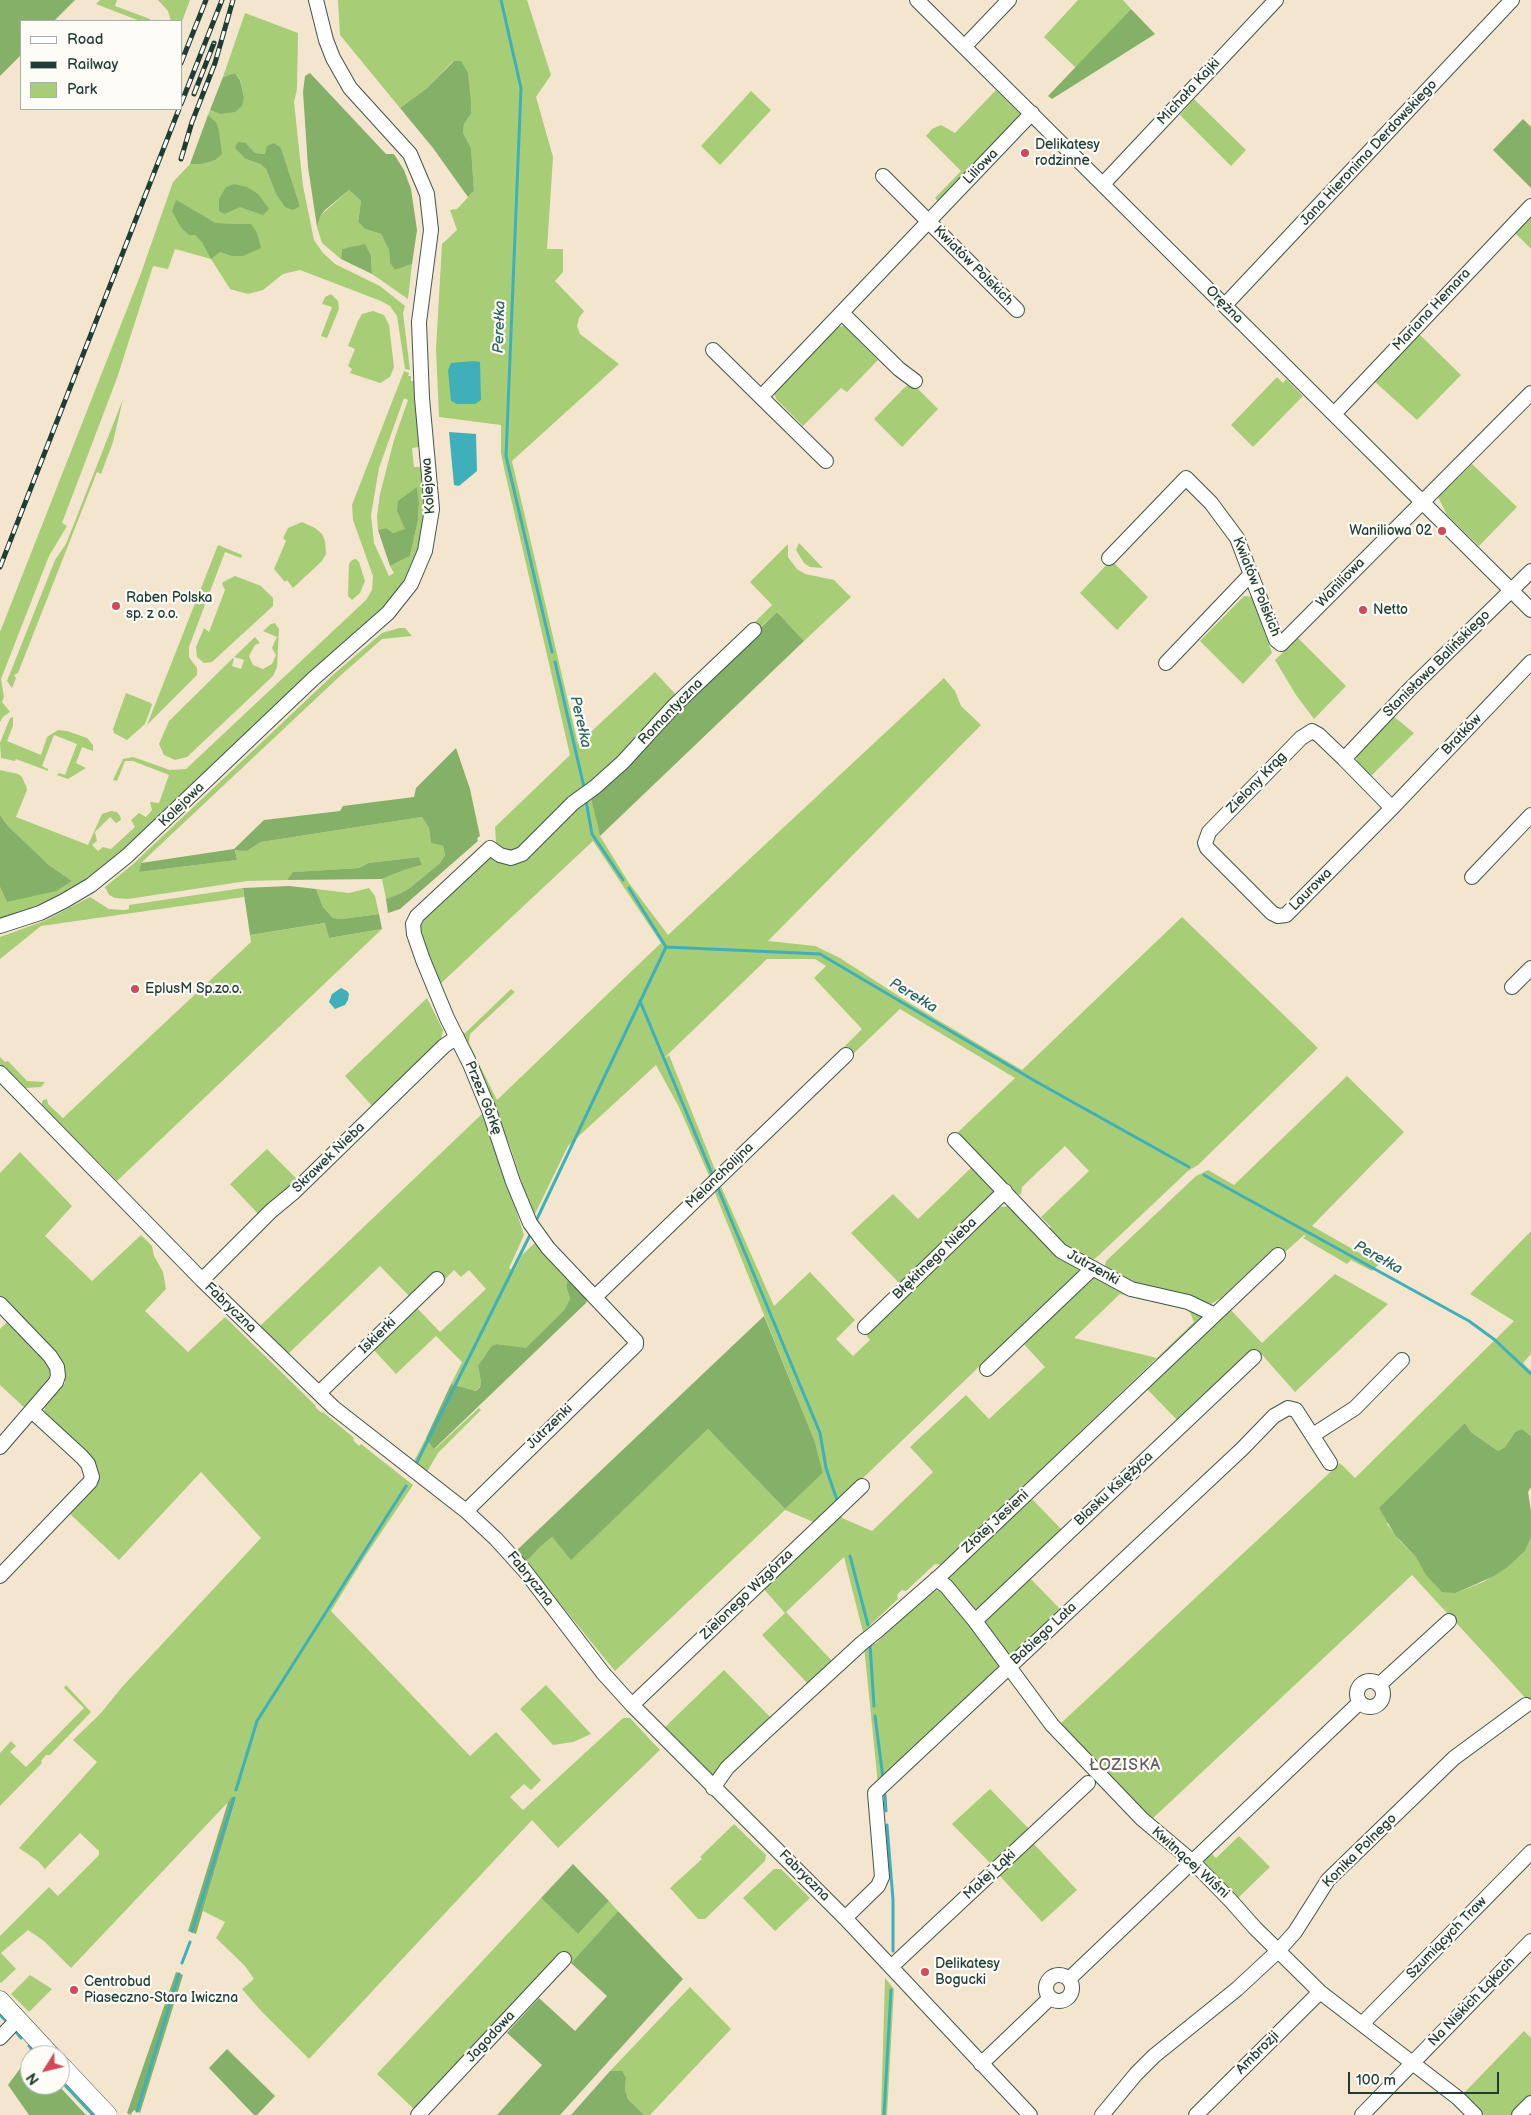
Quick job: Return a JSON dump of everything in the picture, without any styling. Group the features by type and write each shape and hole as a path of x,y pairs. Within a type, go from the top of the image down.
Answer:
{"main road":[{"path":"0,2000 43,2045"},
{"path":"70,2075 108,2115"}],"street":[{"name":"Kolejowa","path":"0,926 40,912 64,901 91,885 127,856 313,679 388,613 411,584 425,550 432,509 422,398 419,322 431,230 428,194 410,154 350,88 333,58 326,40 316,0"},
{"name":"Orężna","path":"917,0 1531,610"},
{"path":"964,47 1009,0"},
{"name":"Michała Kajki","path":"1103,184 1276,0"},
{"name":"Jana Hieronima Derdowskiego","path":"1225,305 1512,0"},
{"name":"Liliowa","path":"761,397 1032,113"},
{"path":"883,176 929,221"},
{"name":"Mariana Hemara","path":"1334,414 1531,206"},
{"name":"Kwiatów Polskich","path":"929,221 1017,310"},
{"path":"842,313 899,369 915,381"},
{"path":"713,350 826,461"},
{"name":"Waniliowa","path":"1281,644 1421,501 1531,393"},
{"name":"Kwiatów Polskich","path":"1109,558 1186,478 1211,503 1232,530 1245,556 1276,640 1281,644"},
{"name":"Stanisława Balińskiego","path":"1344,759 1409,690 1531,571"},
{"path":"1166,663 1251,574"},
{"name":"Romantyczna","path":"490,848 500,855 511,858 522,854 573,803 588,793 623,762 675,705 754,630"},
{"name":"Bratków","path":"1392,808 1531,662"},
{"name":"Zielony Krąg","path":"1205,846 1204,840 1209,832 1301,738 1312,731 1319,735 1344,759"},
{"path":"1344,759 1392,808"},
{"name":"Laurowa","path":"1205,846 1272,913 1283,916 1290,912 1392,808"},
{"path":"1472,877 1531,815"},
{"name":"Przez Górkę","path":"490,848 416,916 414,934 447,1018 489,1110 513,1182 530,1223 548,1248 633,1336 636,1345"},
{"path":"1512,988 1531,968"},
{"name":"Skrawek Nieba","path":"202,1280 444,1046 457,1037"},
{"name":"Melancholijna","path":"595,1297 846,1055"},
{"name":"Fabryczna","path":"0,1073 202,1280 342,1415 466,1511 512,1556 603,1674 713,1788 845,1918 1030,2115"},
{"name":"Jutrzenki","path":"955,1140 1061,1251 1131,1289 1188,1302 1213,1314"},
{"name":"Błękitnego Nieba","path":"865,1326 1005,1191"},
{"name":"Złotej Jesieni","path":"713,1788 727,1768 764,1733 862,1643 936,1579 1213,1314 1278,1255"},
{"path":"987,1369 1093,1268"},
{"name":"Iskierki","path":"319,1393 437,1279"},
{"path":"0,1304 50,1356 57,1367 58,1376 56,1382 0,1447"},
{"name":"Jutrzenki","path":"466,1511 636,1345"},
{"name":"Blasku Księżyca","path":"975,1621 1254,1357"},
{"path":"1313,1435 1356,1408 1402,1360"},
{"name":"Babiego Lata","path":"845,1918 878,1886 882,1877 875,1793 1274,1416 1292,1407 1301,1415 1330,1463"},
{"path":"0,1576 90,1482 92,1477 88,1464 32,1411"},
{"name":"Zielonego Wzgórza","path":"632,1704 862,1486"},
{"name":"Kwitnącej Wiśni","path":"936,1579 946,1586 975,1621 1008,1668 1058,1732 1142,1819 1193,1862 1320,1992 1458,2098 1475,2115"},
{"path":"1069,1979 1360,1702 1357,1695 1361,1684 1368,1681 1379,1685 1448,1622"},
{"name":"Konika Polnego","path":"1102,2115 1136,2074 1154,2056 1237,1989 1278,1951 1295,1932 1328,1880 1454,1758 1526,1706"},
{"name":"Małej Łąki","path":"891,1967 1088,1782"},
{"name":"Szumiących Traw","path":"1362,2024 1531,1852"},
{"name":"Na Niskich Łąkach","path":"1362,2115 1531,1941"},
{"name":"Jagodowa","path":"418,2115 564,1959"},
{"path":"1062,1975 1069,1979 1073,1991 1069,1998 1057,2002 1050,1998 1046,1987 1051,1977 1062,1975"},
{"name":"Ambrozji","path":"1196,2115 1320,1992"},
{"path":"981,2064 1050,1998"},
{"path":"0,2038 18,2019"},
{"path":"1519,2115 1531,2103"}],"green space":[{"path":"0,0 75,0 55,20 20,20 20,56 0,76"},
{"path":"100,0 117,0 115,6 150,20 137,20 96,4"},
{"path":"158,0 190,0 182,21 171,20 168,11"},
{"path":"338,0 527,0 551,75 536,97 553,157 547,249 563,249 563,272 555,281 584,311 579,318 577,326 580,334 619,364 512,461 578,744 655,672 677,696 616,763 512,856 501,852 496,843 495,827 570,755 504,468 501,453 501,425 439,417 436,349 442,244 457,230 450,210 457,209 474,191 471,148 463,133 464,124 471,114 471,103 453,61 427,88 400,108 340,35"},
{"path":"1078,0 1123,0 1131,9 1076,68 1044,37"},
{"path":"1131,9 1155,34 1052,99 1048,96"},
{"path":"245,13 298,33 297,89 294,102 303,186 314,240 323,253 335,264 380,286 405,306 403,313 410,370 405,369 397,316 390,306 381,301 300,270 283,274 263,290 248,294 230,289 211,259 175,249 168,269 153,266 117,378 62,523 67,526 49,556 1,679 4,697 2,702 10,712 0,722 0,632 140,276 173,182 190,164 201,164 216,122 208,115 210,110 220,114 244,97 240,79 235,73 223,77","holes":["246,143 255,153 265,154 281,148 300,206 276,194 266,169 260,164 246,159","176,201 216,223 251,224 231,256 220,252 195,235 189,235 183,230"]},
{"path":"454,61 461,61 468,73 471,114 464,124 463,133 471,148 474,191 468,197 433,148 400,108 427,88"},
{"path":"235,73 240,80 244,97 242,106 235,112 220,114 210,110 223,77"},
{"path":"310,73 386,154 394,154 404,170 411,189 417,230 412,264 395,270 390,263 389,250 381,234 365,229 358,222 361,201 349,190 325,210 317,227 308,167 303,92 305,76"},
{"path":"996,90 1022,116 940,204 935,198 961,171 926,136 932,129 941,125 955,133"},
{"path":"751,91 771,110 720,165 701,146"},
{"path":"1194,99 1246,150 1231,166 1180,115"},
{"path":"208,115 216,122 222,154 215,160 201,164 190,164"},
{"path":"1523,119 1531,127 1531,188 1493,150"},
{"path":"238,142 246,143 255,153 265,154 267,146 274,143 281,148 300,206 293,210 285,207 276,194 266,169 260,164 246,159 235,148"},
{"path":"234,184 247,187 258,194 269,209 263,215 240,207 225,214 219,211 219,199 226,187"},
{"path":"349,190 361,201 358,222 365,229 381,234 389,250 390,263 395,270 412,264 408,299 372,274 371,256 348,248 342,249 341,259 322,243 317,227 321,215"},
{"path":"176,200 216,223 251,224 257,233 261,248 243,256 231,256 220,252 211,259 202,242 195,235 189,235 179,224 172,211"},
{"path":"1531,213 1531,249 1513,231"},
{"path":"365,244 371,256 372,274 341,259 342,249"},
{"path":"331,294 338,301 339,309 327,338 321,336 332,307 322,304 325,297"},
{"path":"373,311 384,315 389,325 394,367 390,377 380,383 350,373 352,369 348,366 355,349 348,346 358,321 362,314"},
{"path":"844,326 878,360 847,392 841,388 803,426 776,399 774,393 836,327"},
{"path":"1418,333 1461,375 1417,420 1374,381"},
{"path":"404,371 409,373 408,376 411,376 411,381 415,381 419,447 412,448 414,467 421,467 425,510 418,550 406,578 397,591 375,616 119,856 96,874 72,889 48,902 0,921 0,887 7,902 72,881 49,865 8,826 0,815 0,770 18,774 22,777 26,786 27,790 16,817 88,845 102,814 111,811 117,812 121,820 116,823 110,817 95,832 97,841 92,845 98,851 103,847 111,849 135,827 131,820 139,813 146,817 152,810 150,802 159,803 169,775 133,761 125,761 117,781 113,780 123,759 133,757 170,770 186,769 366,600 372,590 373,576 353,520 352,505","holes":["404,398 408,400 394,440 380,494 377,516 378,530 386,528 393,533 406,529 397,511 417,488 419,503 418,520 410,556 390,566 394,573 389,576 374,543 371,515 379,468"]},
{"path":"1277,377 1283,383 1286,379 1303,396 1253,447 1231,425"},
{"path":"912,383 938,409 902,447 874,419 905,387"},
{"path":"123,399 113,442 101,474 97,472 18,673 14,675 16,678 12,688 7,681 55,560 66,544"},
{"path":"1472,464 1517,507 1479,546 1447,515 1438,497"},
{"path":"417,487 419,503 418,520 410,556 390,566 378,530 386,528 393,533 405,529 397,511 398,501"},
{"path":"302,522 315,528 322,534 325,541 326,554 322,561 293,588 274,569 286,541 283,538 288,528"},
{"path":"799,543 823,568 810,567 804,563 796,550"},
{"path":"788,544 788,557 797,569 805,574 834,580 851,597 804,641 777,612 757,630 752,625 772,605 750,582"},
{"path":"218,545 242,555 241,558 225,552 189,647 189,657 197,668 197,675 147,725"},
{"path":"356,559 359,562 365,581 360,593 352,600 348,596 349,564 352,560"},
{"path":"1111,560 1148,597 1117,630 1080,593"},
{"path":"235,576 261,586 273,598 273,606 212,662 204,663 197,657 196,647 204,628 209,632 225,590 223,582"},
{"path":"1244,596 1252,597 1272,653 1243,684 1200,641"},
{"path":"777,612 804,641 600,836 591,799 656,738 681,704"},
{"path":"275,623 279,629 277,667 273,676 187,757 175,760 164,755 159,744 169,721 233,658 232,666 241,669 244,660 234,657 255,637 260,643 255,645 249,656 253,665 263,669 272,664 276,655 272,648 277,637 263,631"},
{"path":"405,628 412,636 382,639 141,863 139,872 237,860 235,849 247,851 261,842 422,817 429,828 431,843 443,846 445,855 440,863 411,887 386,899 382,879 422,865 419,857 368,863 359,868 294,872 287,880 247,881 128,899 115,898 109,895 105,887 132,865 335,673 382,633"},
{"path":"1298,638 1346,686 1314,719 1296,695 1275,660"},
{"path":"944,678 955,691 961,706 981,725 768,941 815,946 840,958 911,1004 1022,1070 1182,917 1318,1048 1198,1165 1188,1171 1089,1263 1060,1246 1046,1231 1051,1227 1041,1217 1089,1171 1065,1146 1022,1187 1021,1195 1012,1191 956,1134 1015,1078 900,1009 852,1055 844,1047 862,1029 814,978 826,966 815,959 767,959 662,1060 669,1055 716,1172 710,1178 679,1107 656,1065 568,1146 533,1218 510,1146 474,1066 479,1064 497,1100 661,943 593,841 437,987 422,948 419,921 485,858 492,857 507,863 580,801 591,799 600,836 629,883 668,935"},
{"path":"126,693 152,705 145,724 127,740 114,733 113,729"},
{"path":"1393,716 1414,733 1369,778 1359,769 1356,757"},
{"path":"13,717 13,726 7,741 41,755 47,737 58,730 87,738 93,745 93,751 82,747 76,763 86,768 68,779 57,775 59,773 65,775 77,744 54,735 42,766 48,769 48,771 16,759 15,761 1,758 0,743 10,718"},
{"path":"456,748 470,789 480,836 477,838 478,841 400,909 388,913 386,899 411,887 440,863 445,855 443,846 431,843 429,828 422,817 261,842 247,851 235,850 237,860 139,872 141,863 234,849 264,820 340,811 343,806 414,797 416,788"},
{"path":"0,815 8,826 49,865 72,881 56,891 7,902 0,887"},
{"path":"419,857 422,865 382,879 287,880 293,872 359,868 368,863"},
{"path":"289,886 316,889 323,907 333,918 342,919 379,914 382,929 329,938 325,923 250,935 243,888"},
{"path":"243,888 244,897 41,926 0,959 0,937 44,921 90,897 109,909 125,910 129,909 129,905"},
{"path":"369,888 375,896 379,914 342,919 333,918 323,907 316,889 349,893"},
{"path":"326,923 329,938 382,929 117,1181 41,1105 43,1100 47,1099 48,1104 63,1118 251,942 250,935"},
{"path":"511,989 515,992 470,1034 469,1043 476,1057 470,1060 460,1038"},
{"path":"427,998 443,1030 440,1044 374,1108 345,1076"},
{"path":"0,1057 5,1062 8,1061 27,1081 45,1082 41,1087 23,1090 0,1067"},
{"path":"1347,1076 1404,1132 1312,1226 1379,1264 1372,1271 1351,1260 1347,1264 1303,1238 1306,1236 1304,1235 1284,1253 1275,1247 1221,1298 1211,1304 1130,1286 1104,1271 1106,1261 1196,1176 1208,1170 1234,1185"},
{"path":"484,1112 524,1235 509,1268 514,1271 522,1255 537,1241 569,1276 566,1286 570,1299 564,1310 526,1349 496,1344 478,1366 481,1382 476,1391 451,1384 462,1362 436,1336 396,1374 372,1348 416,1307 440,1332 486,1289 469,1270 461,1277 454,1270 443,1281 411,1298 380,1266 288,1354 260,1326"},
{"path":"267,1149 298,1180 260,1216 230,1184"},
{"path":"20,1152 72,1206 45,1236 92,1281 141,1235 152,1246 154,1256 163,1272 166,1289 145,1311 188,1352 225,1317 315,1407 354,1438 353,1440 359,1446 361,1444 413,1485 331,1611 470,1756 496,1732 541,1780 531,1790 524,1784 510,1797 523,1810 623,1718 630,1718 660,1750 558,1848 532,1820 309,2059 242,1989 254,1979 245,1966 216,1938 225,1922 203,1911 236,1798 232,1798 71,1968 44,1941 28,1930 1,1953 16,1969 0,1982 0,1936 49,1887 58,1896 99,1855 99,1851 80,1833 45,1869 38,1861 19,1848 97,1762 73,1740 101,1713 122,1687 261,1538 201,1472 119,1560 69,1513 95,1481 44,1411 46,1404 65,1383 65,1373 61,1363 0,1297 0,1173"},
{"path":"972,1167 993,1188 993,1196 901,1285 851,1233 893,1194 918,1219"},
{"path":"719,1182 774,1306 810,1272 855,1320 836,1339 853,1356 870,1340 866,1335 1000,1207 1011,1206 1078,1267 1079,1271 816,1523 785,1510 615,1671 525,1561 552,1537 571,1559 708,1429 785,1509 823,1473 815,1442 713,1188"},
{"path":"1531,1231 1531,1354 1523,1363 1531,1371 1531,1436 1522,1429 1515,1432 1505,1447 1498,1451 1471,1432 1465,1423 1387,1524 1400,1541 1421,1562 1426,1575 1456,1593 1483,1582 1508,1567 1525,1551 1531,1538 1531,1704 1412,1575 1150,1821 1058,1726 1340,1463 1355,1478 1514,1321 1470,1294"},
{"path":"1335,1274 1388,1304 1295,1392 1257,1349 1179,1422 1147,1389 1228,1307 1262,1343"},
{"path":"569,1276 588,1296 586,1303 434,1449 426,1438 451,1384 476,1391 480,1387 481,1382 478,1366 491,1347 496,1344 526,1348 564,1310 570,1299 566,1286"},
{"path":"1097,1276 1157,1299 1199,1312 1202,1318 1159,1360 1157,1358 941,1565 935,1564 906,1591 902,1590 897,1595 898,1599 863,1632 844,1557 786,1612 834,1663 809,1685 762,1635 785,1613 762,1587 841,1512 842,1518 872,1531 933,1472 910,1447 966,1395 989,1419 1045,1367 1021,1341 1086,1278","holes":["1120,1294 1189,1310 1194,1322 1157,1358 1074,1338"]},
{"path":"764,1316 815,1442 823,1473 785,1509 708,1429 571,1560 552,1537 525,1561 517,1550"},
{"path":"8,1321 47,1362 50,1370 49,1384 26,1409 0,1385 0,1329"},
{"path":"479,1408 481,1410 438,1453 427,1472 414,1461 426,1438 435,1449"},
{"path":"1465,1423 1471,1432 1498,1451 1505,1447 1515,1432 1522,1429 1531,1436 1531,1487 1528,1492 1531,1511 1531,1538 1525,1551 1508,1567 1494,1576 1456,1593 1442,1592 1426,1575 1416,1557 1395,1535 1379,1508"},
{"path":"1032,1499 1063,1531 976,1614 945,1578"},
{"path":"1027,1575 1062,1611 1010,1660 980,1620"},
{"path":"933,1590 940,1591 949,1597 1001,1668 878,1784 864,1646 873,1641 875,1644"},
{"path":"724,1670 772,1719 713,1776 664,1728"},
{"path":"66,1685 91,1712 50,1755 46,1755 41,1761 42,1763 0,1806 0,1753 11,1741 16,1746 10,1752 26,1767 84,1708 64,1688"},
{"path":"546,1685 591,1734 573,1742 553,1745 520,1709"},
{"path":"990,1789 1029,1829 992,1865 952,1824"},
{"path":"232,1797 236,1798 196,1934 188,1931 228,1802"},
{"path":"734,1824 766,1855 765,1861 705,1919 698,1919 670,1888 702,1859 700,1857"},
{"path":"1239,1836 1270,1867 1238,1898 1202,1860 1211,1853 1216,1858"},
{"path":"1033,1843 1077,1890 1042,1922 999,1875"},
{"path":"573,1864 609,1901 578,1934 541,1898"},
{"path":"774,1869 781,1869 810,1898 775,1931 743,1898"},
{"path":"541,1898 578,1934 609,1901 618,1911 571,1963 561,1953 415,2110 377,2074"},
{"path":"618,1911 683,1979 560,2115 497,2115 542,2065 507,2033 539,1998 575,2031 607,1996 571,1963"},
{"path":"176,1972 183,1975 140,2113 134,2110 130,2115 127,2113"},
{"path":"30,1975 52,1989 29,2012 11,1994"},
{"path":"885,1978 894,1989 887,2115 881,2115"},
{"path":"690,1987 731,2029 650,2115 644,2115 628,2099 625,2090 626,2078 610,2071"},
{"path":"1524,2031 1531,2038 1531,2096 1512,2115 1484,2115 1464,2093"},
{"path":"227,2049 275,2096 257,2115 254,2115 209,2068"},
{"path":"20,2069 20,2095 67,2095 86,2115 29,2115 8,2085"},
{"path":"610,2071 622,2071 626,2078 625,2090 628,2099 644,2115 571,2115"}],"water":[{"path":"480,362 481,400 475,404 457,404 451,401 448,370 451,363"},
{"path":"449,432 476,434 477,471 459,486 454,485"},
{"path":"341,988 349,994 348,1000 345,1005 335,1009 329,1002 332,994"}],"waterway":[{"name":"Perełka","path":"501,0 521,88 506,456 552,652"},
{"name":"Perełka","path":"555,662 584,787"},
{"name":"Perełka","path":"586,801 592,834 623,880"},
{"name":"Perełka","path":"629,888 666,947 820,954 1035,1081 1189,1167"},
{"path":"536,1221 666,947"},
{"path":"640,1001 712,1174"},
{"name":"Perełka","path":"1204,1175 1469,1321 1495,1340 1531,1374"},
{"path":"717,1186 820,1433 826,1468 837,1500"},
{"path":"417,1462 530,1235"},
{"path":"236,1790 257,1721 406,1486"},
{"path":"850,1556 868,1625"},
{"path":"870,1644 874,1706"},
{"path":"875,1716 883,1778"},
{"path":"885,1795 886,1811"},
{"path":"192,1931 234,1798"},
{"path":"887,1825 893,1900 893,1951"},
{"path":"182,1963 190,1942"},
{"path":"137,2111 179,1974"},
{"path":"884,2115 891,1990"},
{"path":"0,2015 5,2020"},
{"path":"17,2033 21,2038"},
{"path":"70,2091 93,2115"}],"railway":[{"path":"182,60 206,0"},
{"path":"182,101 222,0"},
{"path":"181,159 192,122 215,63 233,0"},
{"path":"194,94 214,43"},
{"path":"0,567 179,110"}],"place":[{"name":"Delikatesy rodzinne","path":"1025,153"},
{"name":"Waniliowa 02","path":"1442,531"},
{"name":"Raben Polska sp. z o.o.","path":"116,606"},
{"name":"Netto","path":"1363,610"},
{"name":"EplusM Sp.zo.o.","path":"135,989"},
{"name":"Delikatesy Bogucki","path":"925,1972"},
{"name":"Centrobud Piaseczno-Stara Iwiczna","path":"74,1990"}],"district":[{"name":"ŁOZISKA","path":"1125,1766"}]}
